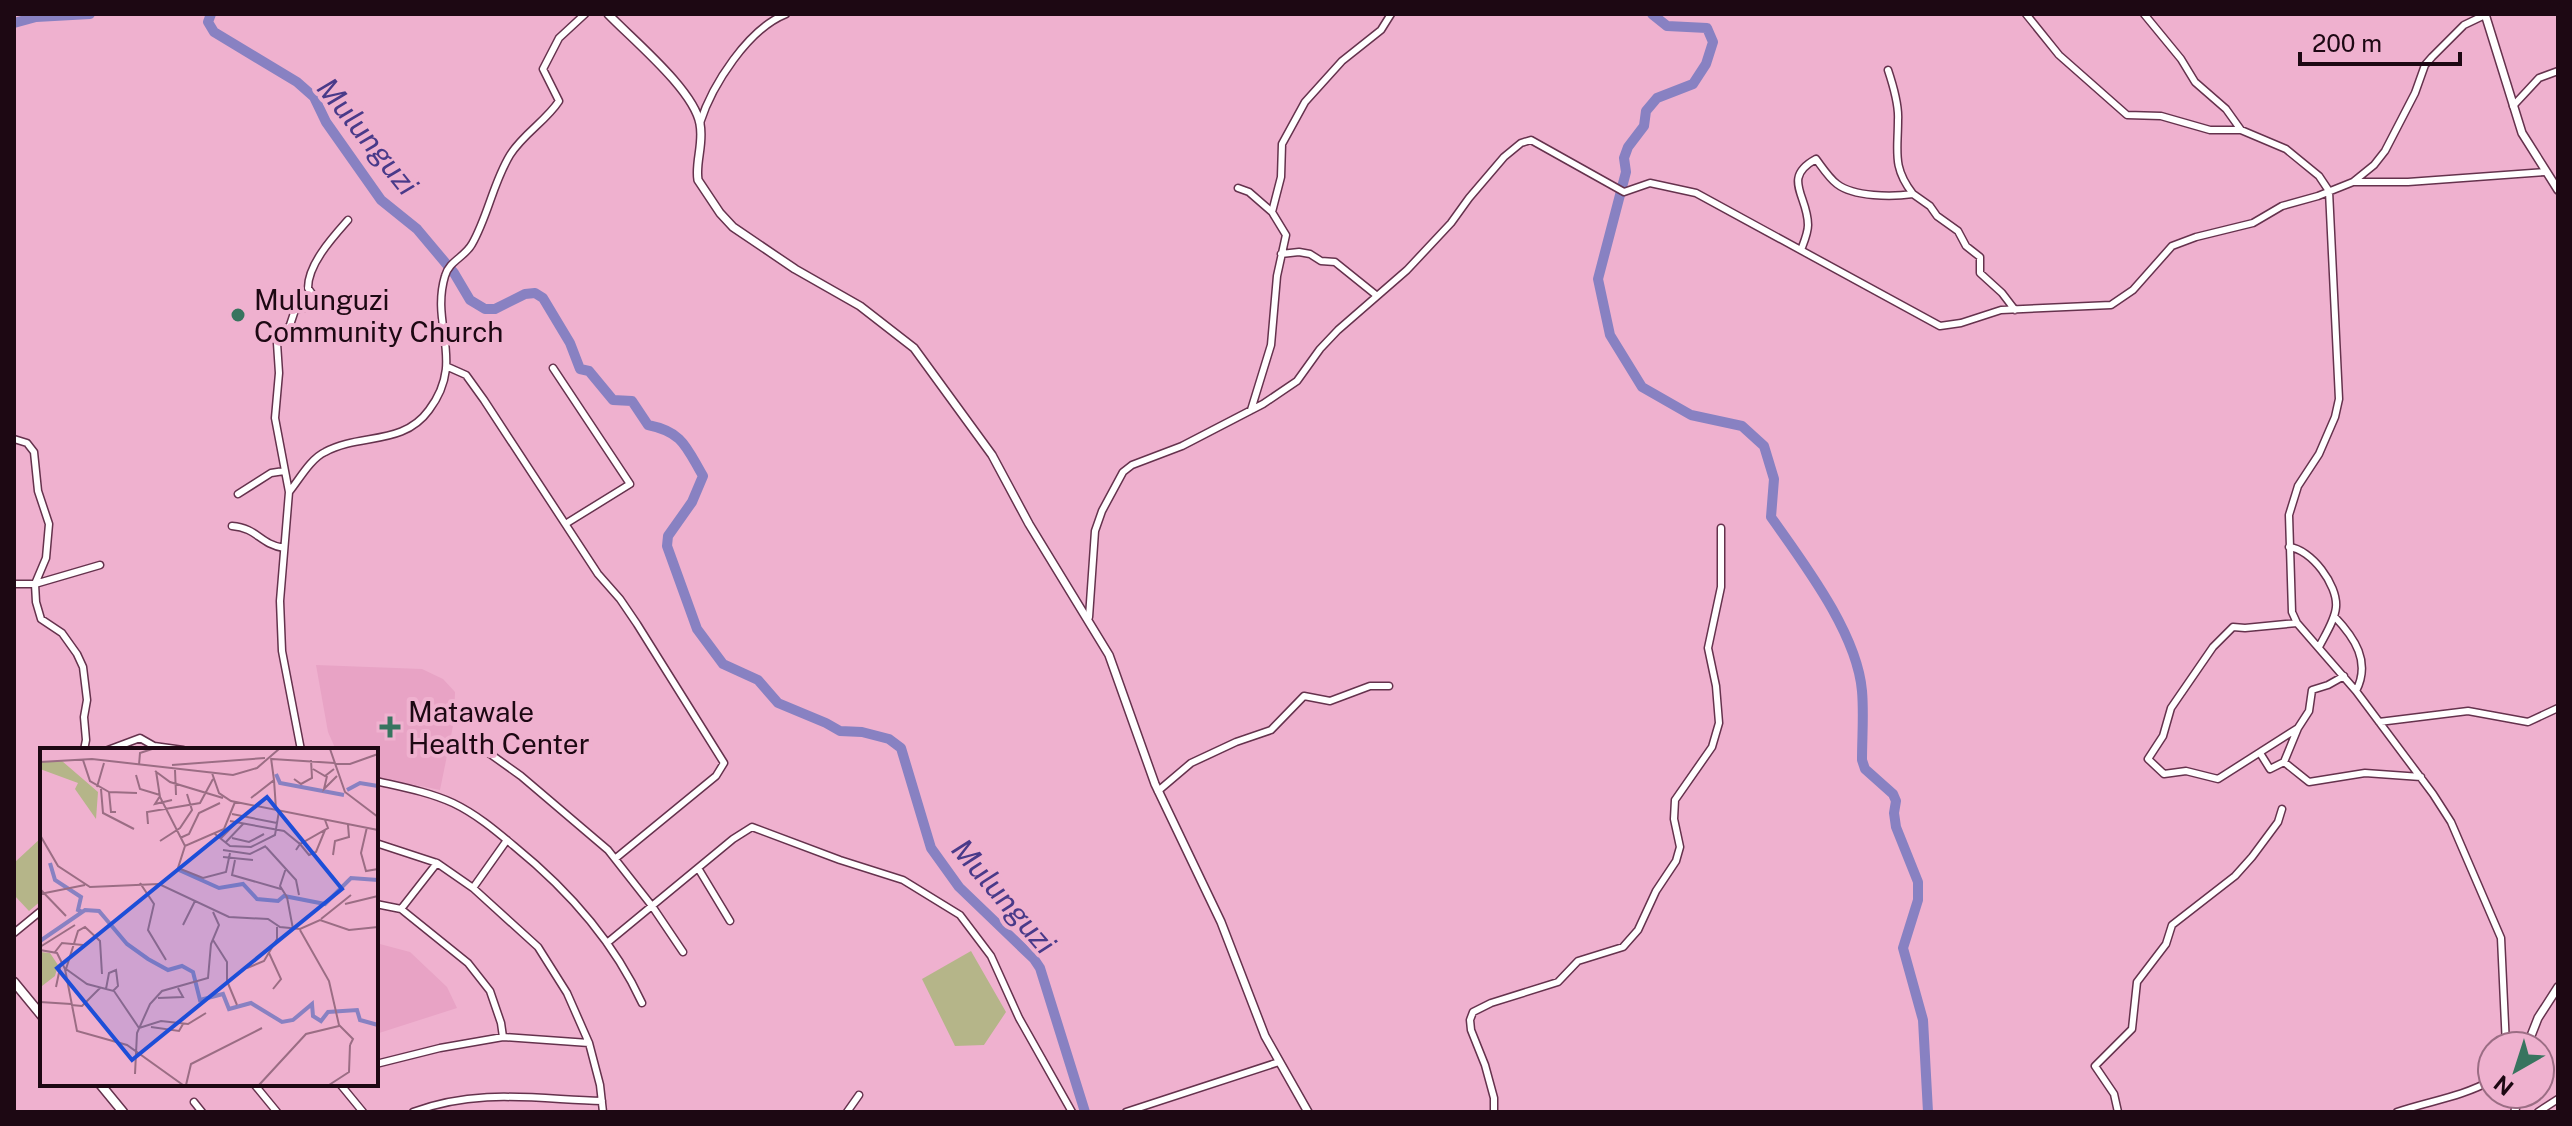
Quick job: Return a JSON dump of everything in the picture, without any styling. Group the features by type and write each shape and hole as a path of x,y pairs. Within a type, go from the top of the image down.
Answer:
{"main road":[{"path":"14,982 40,1014"},
{"path":"102,1086 123,1112"}],"street":[{"path":"289,492 325,451 389,437 420,422 439,396 448,367 441,294 448,267 470,247 512,152 559,101 543,69 559,38 585,14"},
{"path":"608,14 681,88 697,112 703,143 698,180 720,213 733,227 756,243 860,306 919,353 992,455 1113,663 1158,791 1203,880 1233,949 1252,1006 1308,1112"},
{"path":"700,123 726,71 741,51 764,26 786,14"},
{"path":"1272,212 1281,177 1282,144 1305,102 1342,61 1381,30 1391,14"},
{"path":"2026,14 2059,55 2127,115 2161,116 2210,130 2241,130 2286,149 2319,176 2329,191 2339,399 2319,454 2301,481 2292,502 2288,526 2291,606 2297,623 2356,691 2451,822 2501,938 2505,1030"},
{"path":"2144,14 2181,59 2195,82 2226,109 2241,130"},
{"path":"1089,617 1095,531 1123,472 1251,410 1299,379 1320,349 1411,266 1451,223 1504,157 1526,141 1531,140 1589,170 1624,192 1650,183 1696,193 1940,326 1989,312 2111,305 2133,290 2172,246 2253,223 2282,206 2353,182 2374,165 2385,151 2415,93 2425,65 2464,25 2486,14 2522,133 2558,190"},
{"path":"1888,70 1898,120 1897,166 1903,181 1937,216 1958,231 1966,246 1980,257 1980,273 2015,310"},
{"path":"2513,106 2539,78 2558,71"},
{"path":"1801,250 1808,223 1799,172 1816,159 1836,184 1844,187 1880,196 1913,194"},
{"path":"2353,182 2408,182 2545,172"},
{"path":"1238,188 1249,192 1272,212 1285,232 1271,345 1251,410"},
{"path":"301,748 282,651 280,601 289,492 275,418 279,373 277,343 290,325 295,310 316,305 308,288 308,279 323,252 348,220"},
{"path":"1281,254 1299,252 1321,261 1335,262 1376,295"},
{"path":"448,367 466,375 598,574 637,624 724,763 716,776 616,858"},
{"path":"553,368 630,484 567,523"},
{"path":"14,439 27,443 34,452 38,491 49,524 46,558 35,584 41,619 62,633 83,667 87,700 84,748"},
{"path":"238,494 271,473 284,471"},
{"path":"232,526 251,529 266,543 284,548"},
{"path":"1494,1112 1494,1098 1485,1065 1471,1030 1473,1012 1491,1003 1558,982 1578,961 1623,947 1638,930 1656,891 1676,861 1680,847 1674,819 1675,800 1712,747 1719,723 1716,686 1708,648 1721,587 1721,528"},
{"path":"2289,547 2297,548 2319,564 2336,600 2334,616 2319,647"},
{"path":"14,584 35,584 100,565"},
{"path":"2334,616 2362,654 2363,674 2356,691"},
{"path":"2297,623 2233,627 2213,647 2171,708 2163,736 2148,759 2164,774 2186,771 2215,779 2298,728"},
{"path":"2260,753 2272,769 2284,762 2309,711 2312,690 2344,676"},
{"path":"1158,791 1191,763 1271,730 1304,696 1334,701 1370,686 1389,686"},
{"path":"2379,722 2470,711 2528,722 2558,708"},
{"path":"113,748 140,738 154,746 168,748"},
{"path":"479,746 521,776 616,858 683,952"},
{"path":"2284,762 2309,782 2365,773 2421,777"},
{"path":"378,782 454,804 507,840 574,900 607,943 642,1003"},
{"path":"2118,1112 2114,1094 2095,1066 2132,1029 2137,982 2166,944 2172,925 2235,876 2279,820 2282,809"},
{"path":"607,943 745,830 758,827 840,860 903,880 958,913 979,937 1019,1018 1071,1110 1063,1112"},
{"path":"473,888 507,840"},
{"path":"378,844 437,863 473,888 538,947 567,993 589,1043 603,1112"},
{"path":"401,909 437,863"},
{"path":"698,868 730,921"},
{"path":"378,904 401,909 478,974 496,1007 503,1037"},
{"path":"14,933 40,912"},
{"path":"2533,1030 2558,987"},
{"path":"378,1064 503,1037 589,1043"},
{"path":"1126,1112 1279,1062"},
{"path":"256,1086 277,1112"},
{"path":"342,1086 363,1112"},
{"path":"2397,1112 2446,1097 2456,1097 2476,1088"},
{"path":"847,1112 859,1095"},
{"path":"413,1112 477,1096 602,1101"},
{"path":"2538,1112 2558,1099"},
{"path":"194,1102 202,1112"}],"shaded area":[{"name":"Matawale Health Center","path":"316,665 422,669 443,679 455,692 454,721 440,790 378,777 378,748 335,748 328,732"},
{"path":"378,944 410,952 447,987 457,1008 378,1033"}],"green space":[{"path":"40,839 40,902 29,911 14,895 14,863"},
{"path":"971,951 1006,1012 984,1045 955,1046 922,979"}],"waterway":[{"name":"Mulunguzi","path":"14,23 36,17 90,14"},
{"name":"Mulunguzi","path":"211,14 208,22 214,32 297,82 314,97 326,122 381,200 417,229 454,273 470,300 485,309 495,309 525,294 535,293 543,298 570,343 580,369 589,371 613,400 632,401 648,425 669,432 682,442 703,476 692,502 668,536 667,546 697,629 723,664 758,680 778,703 840,731 862,732 889,739 901,748 931,848 959,887 1040,968 1085,1112"},
{"path":"1652,14 1667,26 1707,28 1713,42 1706,64 1693,84 1657,98 1646,111 1644,126 1628,147 1624,158 1626,172 1598,279 1610,335 1642,387 1691,415 1742,426 1764,446 1774,479 1771,517 1827,600 1850,646 1862,691 1862,760 1865,769 1893,794 1896,827 1918,882 1918,900 1903,948 1923,1020 1928,1112"}],"place":[{"name":"Mulunguzi Community Church","path":"238,315"},
{"name":"Matawale Health Center","path":"390,727"}]}
